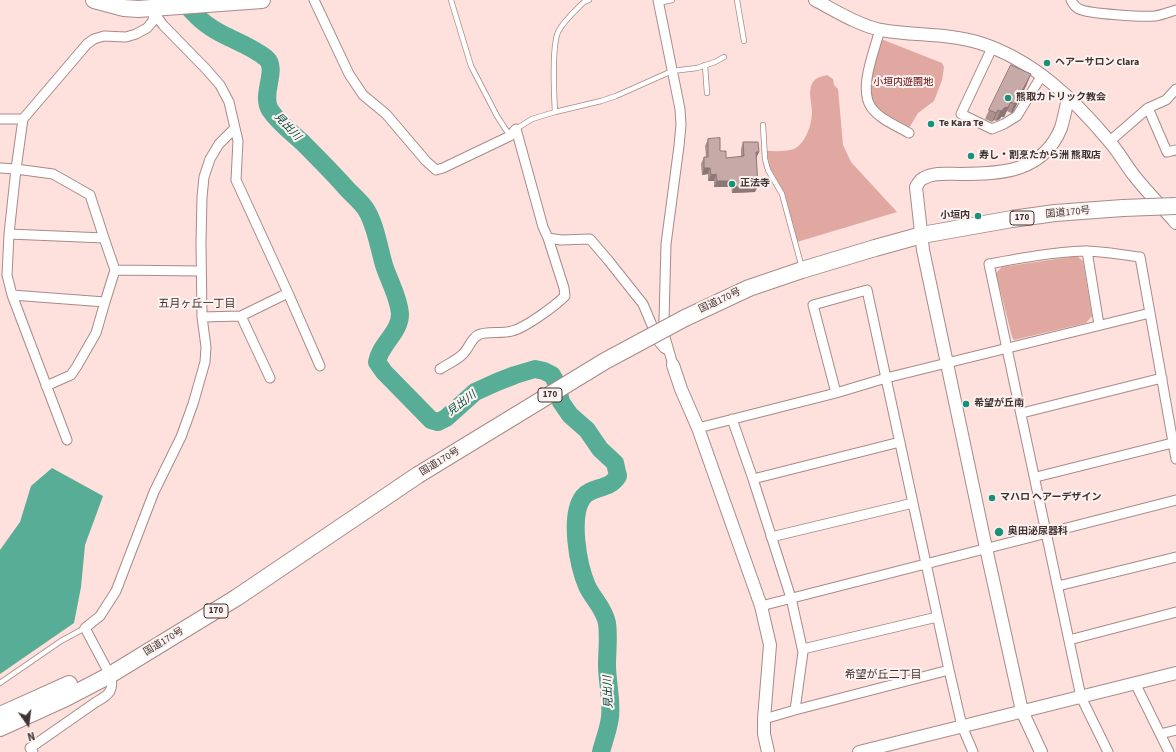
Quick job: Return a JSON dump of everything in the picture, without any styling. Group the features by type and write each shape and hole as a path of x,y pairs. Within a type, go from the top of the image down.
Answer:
{"highway":[{"path":"94,0 124,8 159,8 262,0"},
{"name":"国道170号","path":"0,728 66,698 108,671 236,598 318,541 418,475 605,361 685,318 749,288 802,270 922,235 1034,216 1123,208 1176,206"},
{"name":"国道170号","path":"0,715 108,671"}],"street":[{"path":"314,0 349,74 363,95 386,114 426,161 436,170 443,168 513,132 564,288 565,296 511,332 479,334 472,340 464,354 451,363 440,368"},
{"path":"815,0 855,21 880,30 955,37 980,43 1016,58 1056,85 1110,142 1135,177 1176,223"},
{"path":"1070,0 1080,10 1112,14 1156,16 1176,10"},
{"path":"658,2 680,109 681,125 666,244 665,337 681,389 698,428 761,606 770,645 764,719 764,734 768,752"},
{"path":"67,440 4,275 23,119 87,44 94,39 104,36 126,37 136,34 147,28 153,22 159,8"},
{"path":"159,8 158,18 163,25 220,85 229,102 238,141 236,180 320,366"},
{"path":"880,30 865,87 870,107 879,115 909,133"},
{"path":"992,48 961,114 992,129 1004,124 1016,116 1042,75"},
{"path":"1110,142 1148,108 1166,100 1176,89"},
{"path":"1041,752 1022,711 946,363 923,250 916,187 922,178 934,175 998,172 1025,166 1038,160 1055,140 1061,127 1068,98"},
{"path":"1148,108 1167,152 1176,150"},
{"path":"0,119 23,119"},
{"path":"33,752 30,748 107,696 111,690 113,683 108,671 85,628 100,616 116,591 154,492 181,437 193,404 205,362 206,347 202,317 201,270 201,220 204,177 210,159 219,144 235,128"},
{"path":"0,168 53,174 90,195 115,270 96,333 77,366 71,375 46,386"},
{"path":"8,234 104,238"},
{"path":"548,238 561,240 590,239 643,304 659,342 669,351"},
{"path":"1087,251 1099,324"},
{"path":"1108,752 1081,697 990,264 1035,256 1087,251 1140,257 1175,442 1176,459"},
{"path":"115,270 201,270"},
{"path":"836,394 813,305 867,290 949,670 962,726 973,752"},
{"path":"202,317 241,316 288,293"},
{"path":"12,296 105,302"},
{"path":"698,428 836,394 886,378 1007,349 1099,324 1150,313"},
{"path":"241,316 270,378"},
{"path":"1022,413 1162,378"},
{"path":"732,420 753,479 791,598 803,650 795,710"},
{"path":"753,479 900,442"},
{"path":"1036,478 1175,442"},
{"path":"761,606 1176,500"},
{"path":"771,537 913,503"},
{"path":"1058,586 1176,557"},
{"path":"1069,640 1176,612"},
{"path":"803,650 937,617"},
{"path":"764,719 949,670"},
{"path":"859,752 1176,673"},
{"path":"1135,684 1169,752"},
{"path":"1160,734 1176,730"}],"lane":[{"path":"451,0 471,66 494,111 513,132 532,119 616,96 672,70 697,68 724,57"},
{"path":"555,112 554,92 556,39 562,25 584,2 589,0"},
{"path":"658,2 672,0"},
{"path":"737,0 744,41"},
{"path":"705,65 707,93"},
{"path":"763,125 765,159 768,170 782,194 802,270"},
{"path":"0,683 61,641 85,628"}],"green space":[{"name":"小垣内遊園地","path":"881,39 942,63 944,67 942,80 934,101 918,113 908,130 882,113 875,106 868,89"},
{"path":"827,75 833,79 834,85 838,89 843,145 851,162 897,212 797,242 785,195 770,168 766,151 791,150 802,142 808,133 811,122 811,86 817,78"},
{"path":"1077,256 1083,261 1092,316 1086,323 1014,340 996,273 1002,267"}],"shaded area":[{"path":"52,468 103,496 85,545 81,587 74,623 0,674 0,550 20,522 31,486"}],"building":[{"name":"熊取カトリック教会","path":"1011,65 1031,74 1016,102 1014,104 1011,102 1008,107 1000,111 998,110 996,113 989,110"},
{"path":"720,138 720,151 726,151 726,158 744,156 743,142 758,142 759,152 756,152 758,186 734,187 734,181 717,181 716,174 711,175 710,168 704,168 704,157 708,157 708,139"}],"waterway":[{"name":"見出川","path":"182,0 211,28 251,48 266,58 271,69 267,97 267,104 270,110 365,208 374,228 384,265 398,301 400,314 397,327 382,350 377,362 384,372 431,420 438,422 446,418 475,392 515,375 535,369 544,371 552,375 557,384 561,402 570,415 587,430 600,449 615,463 618,476 610,484 591,491 583,497 576,516 576,541 584,577 589,591 601,608 607,623 607,671 610,698 610,717 601,752"}],"place":[{"name":"ヘアーサロン Clara","path":"1047,63"},
{"name":"熊取カトリック教会","path":"1008,98"},
{"name":"Te Kara Te","path":"931,124"},
{"name":"寿し・割烹たから洲 熊取店","path":"971,156"},
{"name":"正法寺","path":"732,184"},
{"name":"小垣内","path":"978,216"},
{"name":"希望が丘南","path":"966,404"},
{"name":"マハロ ヘアーデザイン","path":"992,498"},
{"name":"奥田泌尿器科","path":"999,532"}],"district":[{"name":"五月ヶ丘一丁目","path":"197,305"},
{"name":"希望が丘二丁目","path":"883,676"}]}
